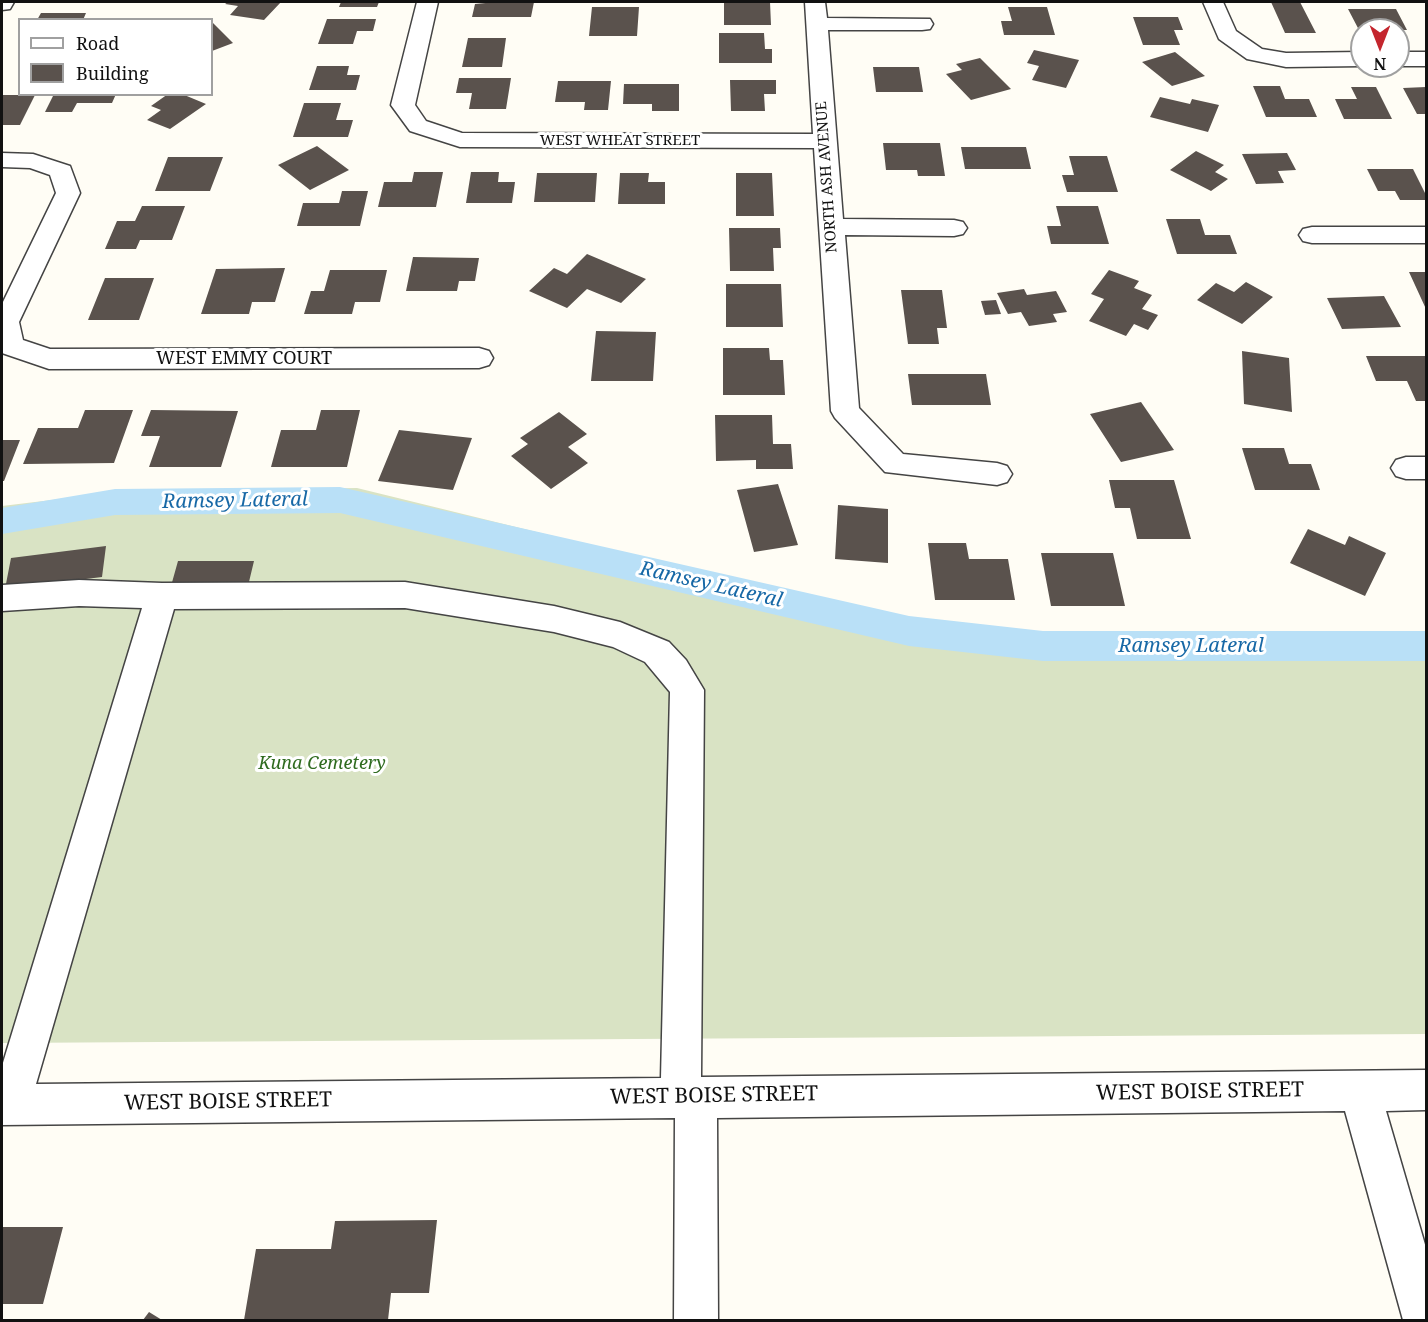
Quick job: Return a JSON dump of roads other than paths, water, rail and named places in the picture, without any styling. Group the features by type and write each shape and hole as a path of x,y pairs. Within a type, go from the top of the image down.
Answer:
{"street":[{"name":"WEST WHEAT STREET","path":"427,2 403,105 418,126 460,140 825,141"},
{"path":"1214,2 1227,34 1254,54 1286,60 1350,59"},
{"path":"816,13 922,24"},
{"name":"NORTH ASH AVENUE","path":"816,13 845,411 895,464 997,474"},
{"path":"1410,59 1426,59"},
{"name":"WEST EMMY COURT","path":"2,160 33,160 61,171 68,193 6,322 11,346 49,359 479,358"},
{"path":"831,227 954,228"},
{"path":"1311,235 1426,235"},
{"path":"2,598 79,592 162,596 334,593 405,595 554,619 620,635 657,652 674,670 687,690 689,1096 696,1320"},
{"path":"6,1105 162,596"},
{"path":"1360,1090 1425,1320"},
{"name":"WEST BOISE STREET","path":"6,1105 1426,1090"}],"waterway":[{"name":"Ramsey Lateral","path":"2,521 115,502 340,500 909,631 1043,646 1426,646"}],"park label":[{"name":"Kuna Cemetery","path":"322,764"}]}
